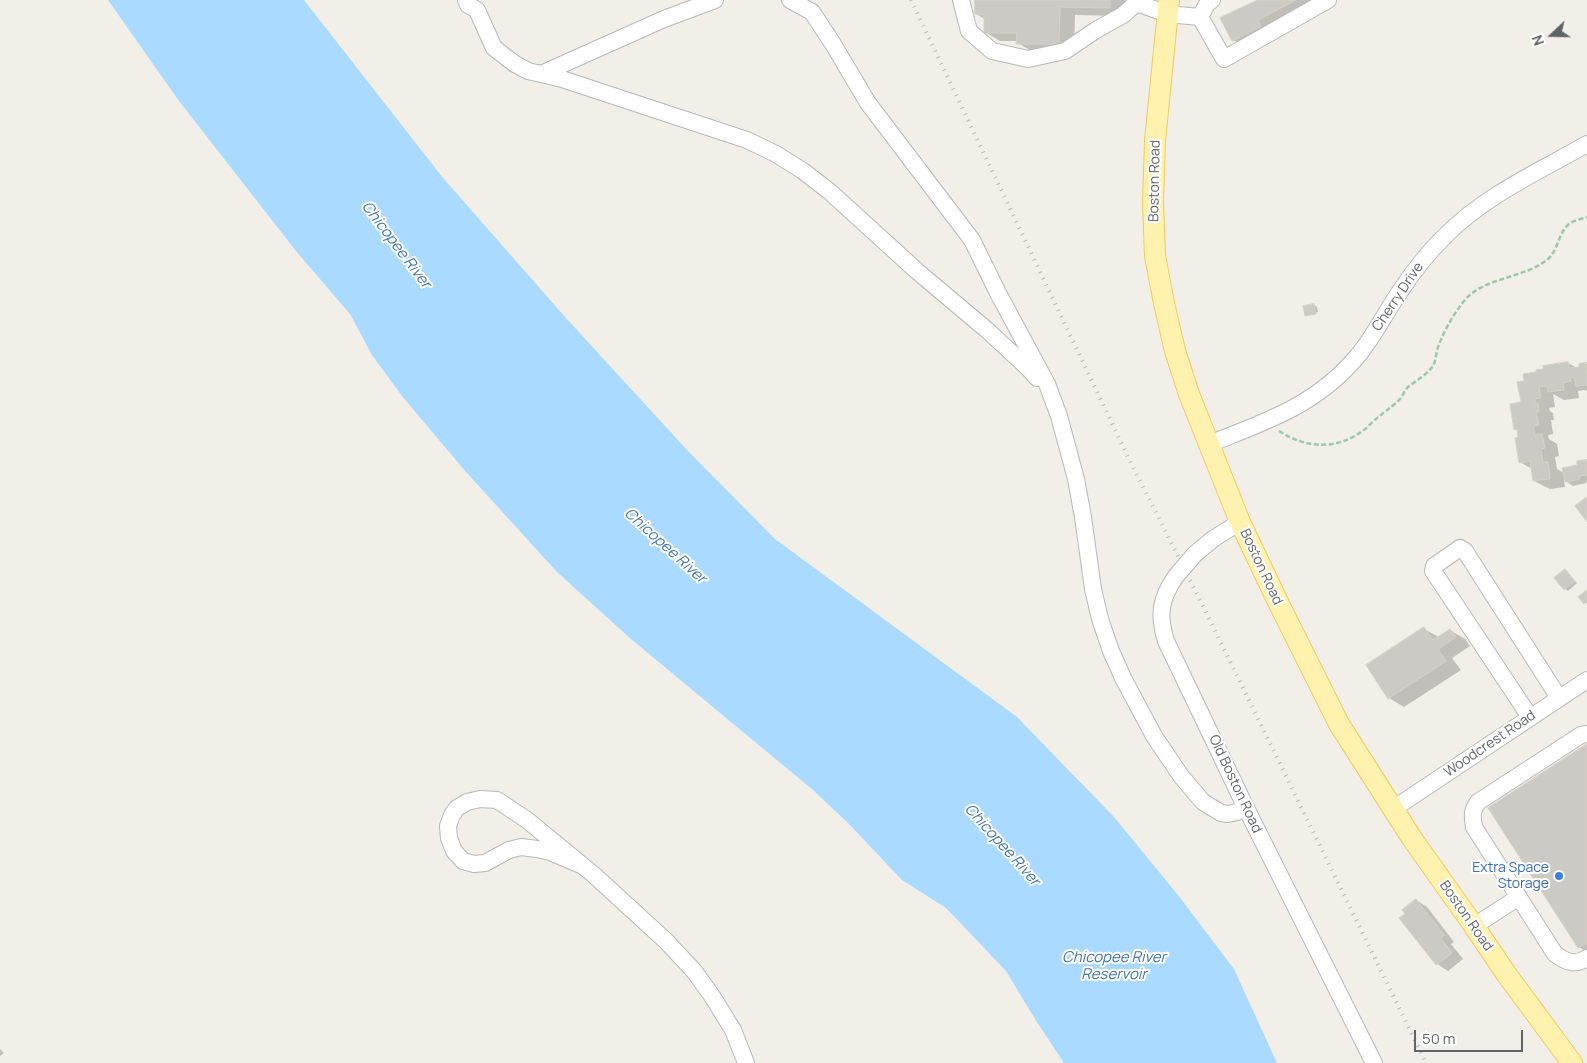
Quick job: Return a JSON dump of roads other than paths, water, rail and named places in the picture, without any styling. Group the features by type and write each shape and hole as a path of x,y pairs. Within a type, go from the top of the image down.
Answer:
{"main road":[{"name":"Boston Road","path":"1168,7 1155,141 1153,202 1155,256 1164,303 1189,394 1240,522 1339,724 1411,837 1507,975 1572,1063"}],"street":[{"path":"542,74 664,19 715,0"},
{"path":"790,0 812,12 868,104 972,240 1047,384 1059,416 1076,480 1098,611 1111,651 1149,728 1168,759 1203,802 1221,813 1228,814 1246,808"},
{"path":"962,0 969,30 992,51 1028,59 1064,52 1127,6 1140,4 1168,7 1200,17 1224,59 1328,0"},
{"path":"1200,17 1207,4 1212,0"},
{"path":"475,3 494,48 515,64 528,70 562,79 732,135 776,154 803,171 829,191 911,266 1001,343 1029,369 1051,395"},
{"name":"Cherry Drive","path":"1209,444 1287,412 1308,401 1327,387 1360,353 1404,286 1423,260 1445,236 1495,196 1587,144"},
{"name":"Old Boston Road","path":"1240,522 1213,539 1195,554 1170,583 1162,603 1160,620 1162,629 1171,652 1246,808 1374,1063"},
{"path":"1530,717 1433,571 1434,566 1460,548 1465,551 1559,698"},
{"name":"Woodcrest Road","path":"1393,809 1587,680"},
{"path":"1587,734 1581,735 1478,802 1472,817 1474,827 1556,954 1574,964 1582,962 1587,958"},
{"path":"583,866 550,852 522,847 509,850 485,863 474,864 463,861 454,851 449,838 448,826 457,808 467,802 480,799 497,800 527,820 583,866 666,941 694,971 733,1030 746,1063"},
{"path":"1474,926 1519,897"}],"water":[{"path":"108,0 304,0 443,178 566,318 687,450 775,539 1017,717 1114,817 1178,895 1234,969 1277,1063 1064,1063 1006,971 946,908 902,880 848,823 813,790 631,639 557,572 466,472 402,396 372,355 350,314 296,251 179,101"}],"railway":[{"path":"911,0 1128,457 1201,602 1426,1063"}],"place":[{"name":"Extra Space Storage","path":"1559,876"}],"water label":[{"name":"Chicopee River","path":"396,245"},
{"name":"Chicopee River","path":"665,546"},
{"name":"Chicopee River","path":"1002,845"},
{"name":"Chicopee River Reservoir","path":"1114,966"}]}
